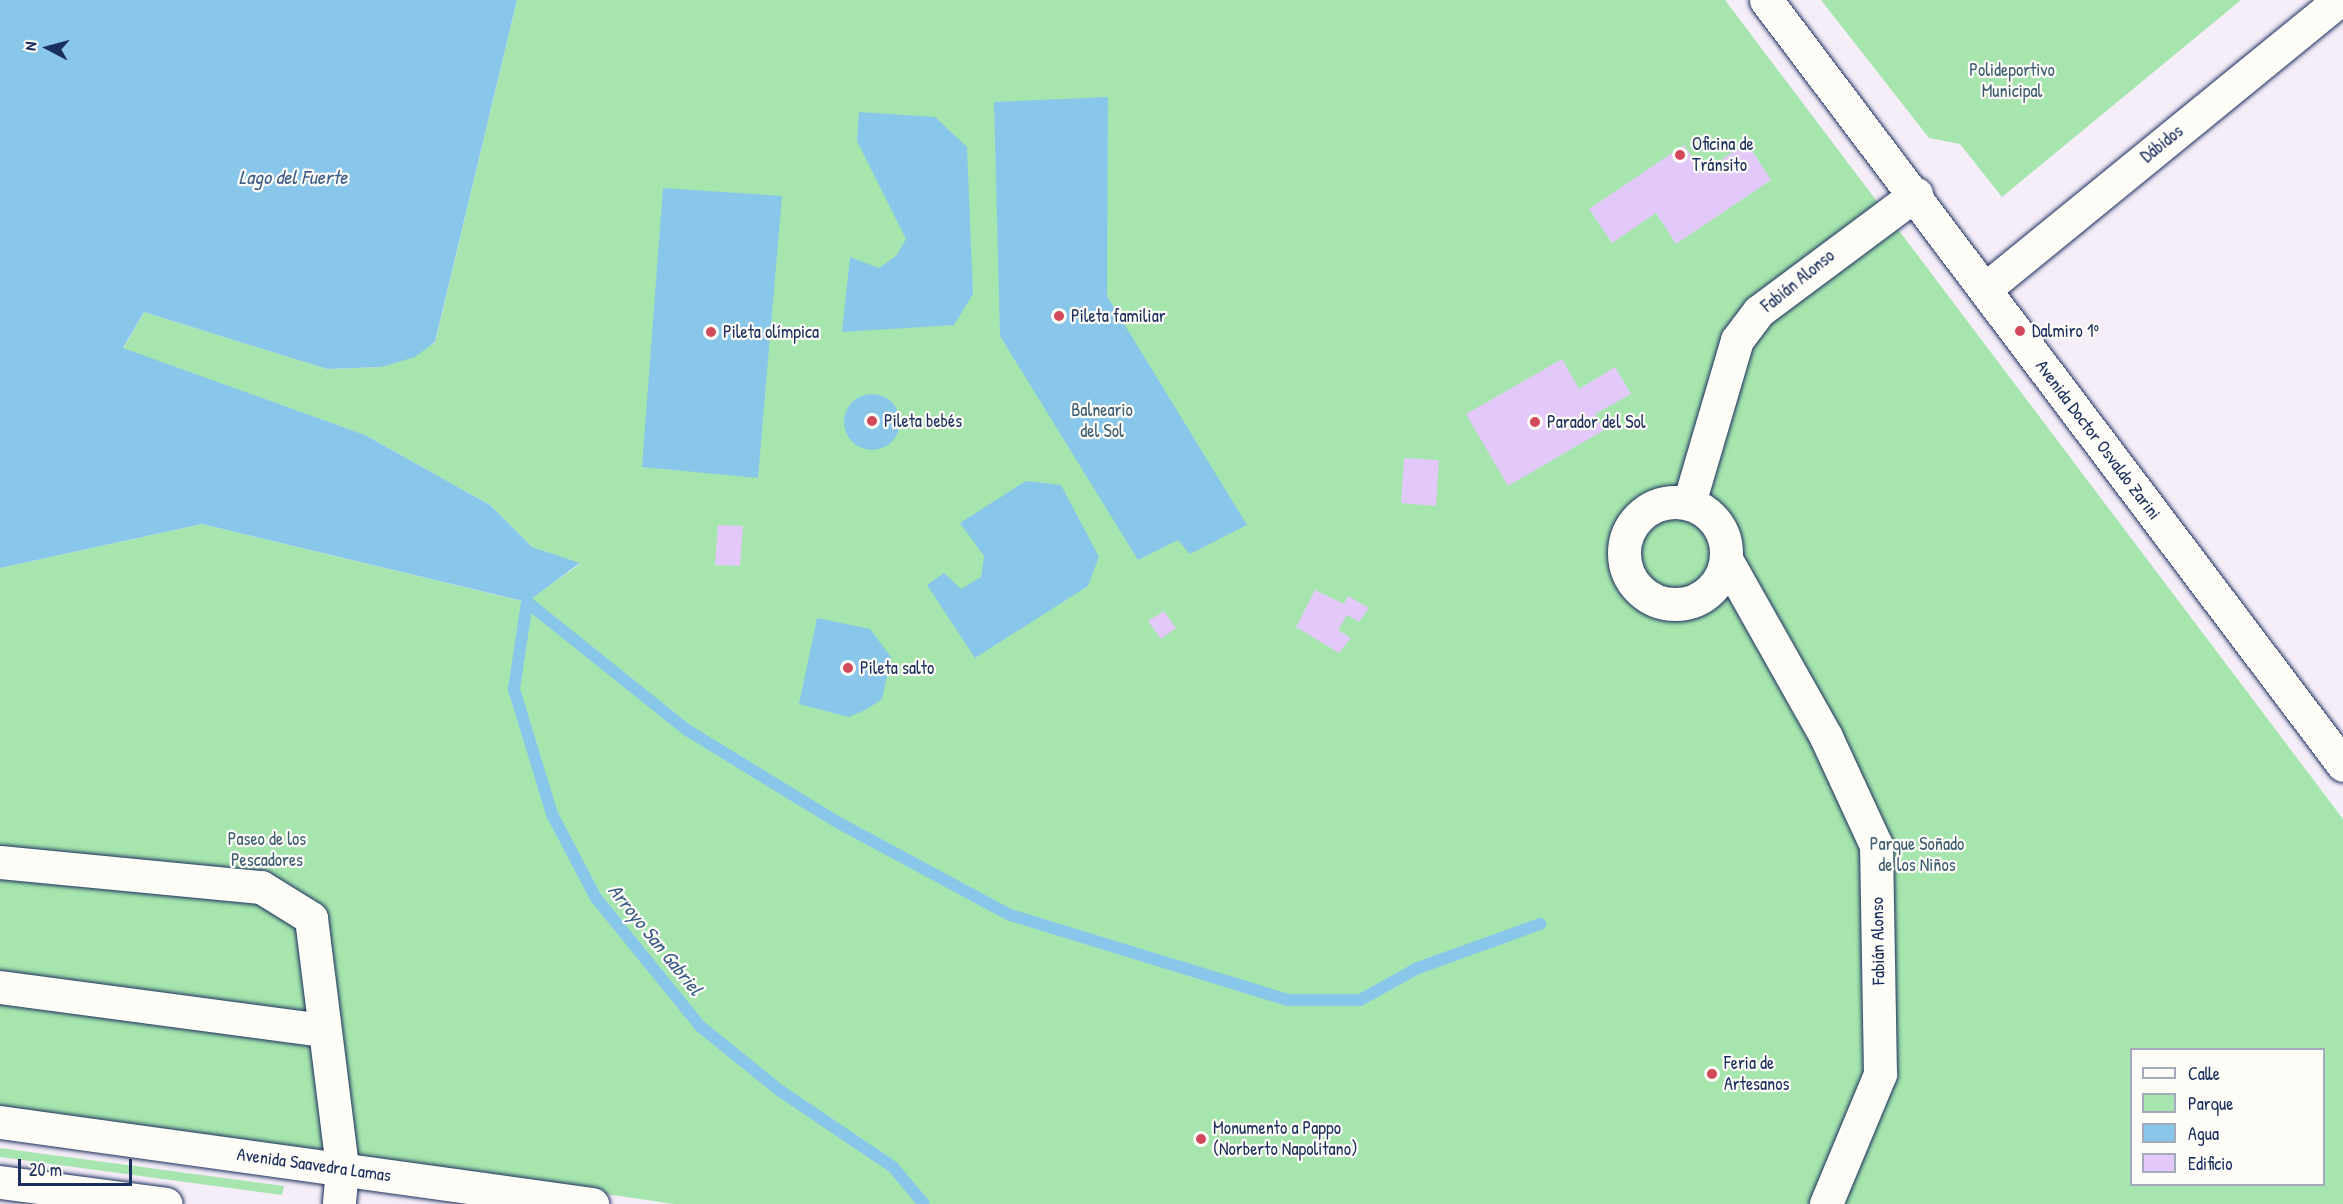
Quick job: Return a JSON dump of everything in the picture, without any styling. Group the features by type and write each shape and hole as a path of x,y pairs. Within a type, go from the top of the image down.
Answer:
{"street":[{"name":"Avenida Doctor Osvaldo Zarini","path":"1766,0 1916,194 2343,765"},
{"name":"Dábidos","path":"1985,289 2339,0"},
{"name":"Fabián Alonso","path":"1826,1204 1880,1074 1876,845 1826,737 1727,561 1724,536 1711,515 1689,503 1737,340 1759,311 1916,194"},
{"path":"1689,503 1664,502 1641,513 1627,534 1623,558 1631,582 1650,599 1682,604 1698,600 1717,584 1727,561"},
{"path":"0,862 261,887 311,918 342,1168 339,1204"},
{"path":"0,987 324,1030"},
{"name":"Avenida Saavedra Lamas","path":"0,1122 592,1204"},
{"path":"0,1182 166,1204"}],"green space":[{"path":"517,0 1725,0 2343,819 2343,1204 674,1204 0,1106 0,568 202,524 526,602 580,564 532,547 490,505 365,435 123,349 144,312 327,369 381,367 435,343"},
{"name":"Polideportivo Municipal","path":"1821,0 2241,0 2002,197 1960,144 1929,138"},
{"path":"0,1148 284,1186 282,1195 0,1157"}],"water":[{"name":"Lago del Fuerte","path":"0,0 517,0 435,342 415,357 381,367 327,369 144,312 123,348 365,435 490,505 532,547 580,563 527,602 202,524 0,568"},
{"name":"Pileta familiar","path":"1108,97 1107,296 1247,525 1190,554 1178,540 1138,560 1000,336 994,102"},
{"path":"859,112 935,117 967,147 973,294 954,325 842,332 850,257 879,268 896,256 906,239 857,141"},
{"name":"Pileta olímpica","path":"663,188 782,196 758,478 642,467"},
{"name":"Pileta bebés","path":"866,394 878,394 888,398 896,406 900,422 896,438 888,446 878,450 866,450 856,446 848,438 844,428 844,416 848,406 856,398"},
{"path":"1026,481 1061,485 1099,557 1088,586 975,658 927,585 944,573 961,589 981,577 984,556 960,523"},
{"name":"Pileta salto","path":"817,618 870,629 891,657 882,699 849,717 799,704"}],"building":[{"path":"1747,143 1771,180 1676,244 1656,213 1612,243 1589,209 1684,145 1702,172"},
{"name":"Parador del Sol","path":"1562,359 1579,389 1615,367 1631,394 1595,414 1604,430 1508,486 1466,414"},
{"path":"1404,458 1439,460 1436,506 1401,503"},
{"path":"718,525 743,526 740,566 715,565"},
{"path":"1315,590 1344,604 1348,596 1369,608 1359,622 1347,615 1338,630 1351,638 1339,653 1296,627"},
{"path":"1164,611 1176,628 1161,639 1148,621"}],"waterway":[{"path":"527,602 687,730 839,823 1010,915 1288,1000 1360,1000 1418,968 1540,924"},
{"name":"Arroyo San Gabriel","path":"527,602 514,689 552,814 596,898 701,1027 779,1090 893,1167 924,1204"}],"place":[{"name":"Oficina de Tránsito","path":"1680,155"},
{"name":"Pileta familiar","path":"1059,316"},
{"name":"Dalmiro 1º","path":"2020,331"},
{"name":"Pileta olímpica","path":"711,332"},
{"name":"Pileta bebés","path":"872,421"},
{"name":"Parador del Sol","path":"1535,422"},
{"name":"Pileta salto","path":"848,668"},
{"name":"Feria de Artesanos","path":"1712,1074"},
{"name":"Monumento a Pappo (Norberto Napolitano)","path":"1201,1139"}],"park label":[{"name":"Balneario del Sol","path":"1102,421"},
{"name":"Paseo de los Pescadores","path":"267,850"},
{"name":"Parque Soñado de los Niños","path":"1917,855"}]}
